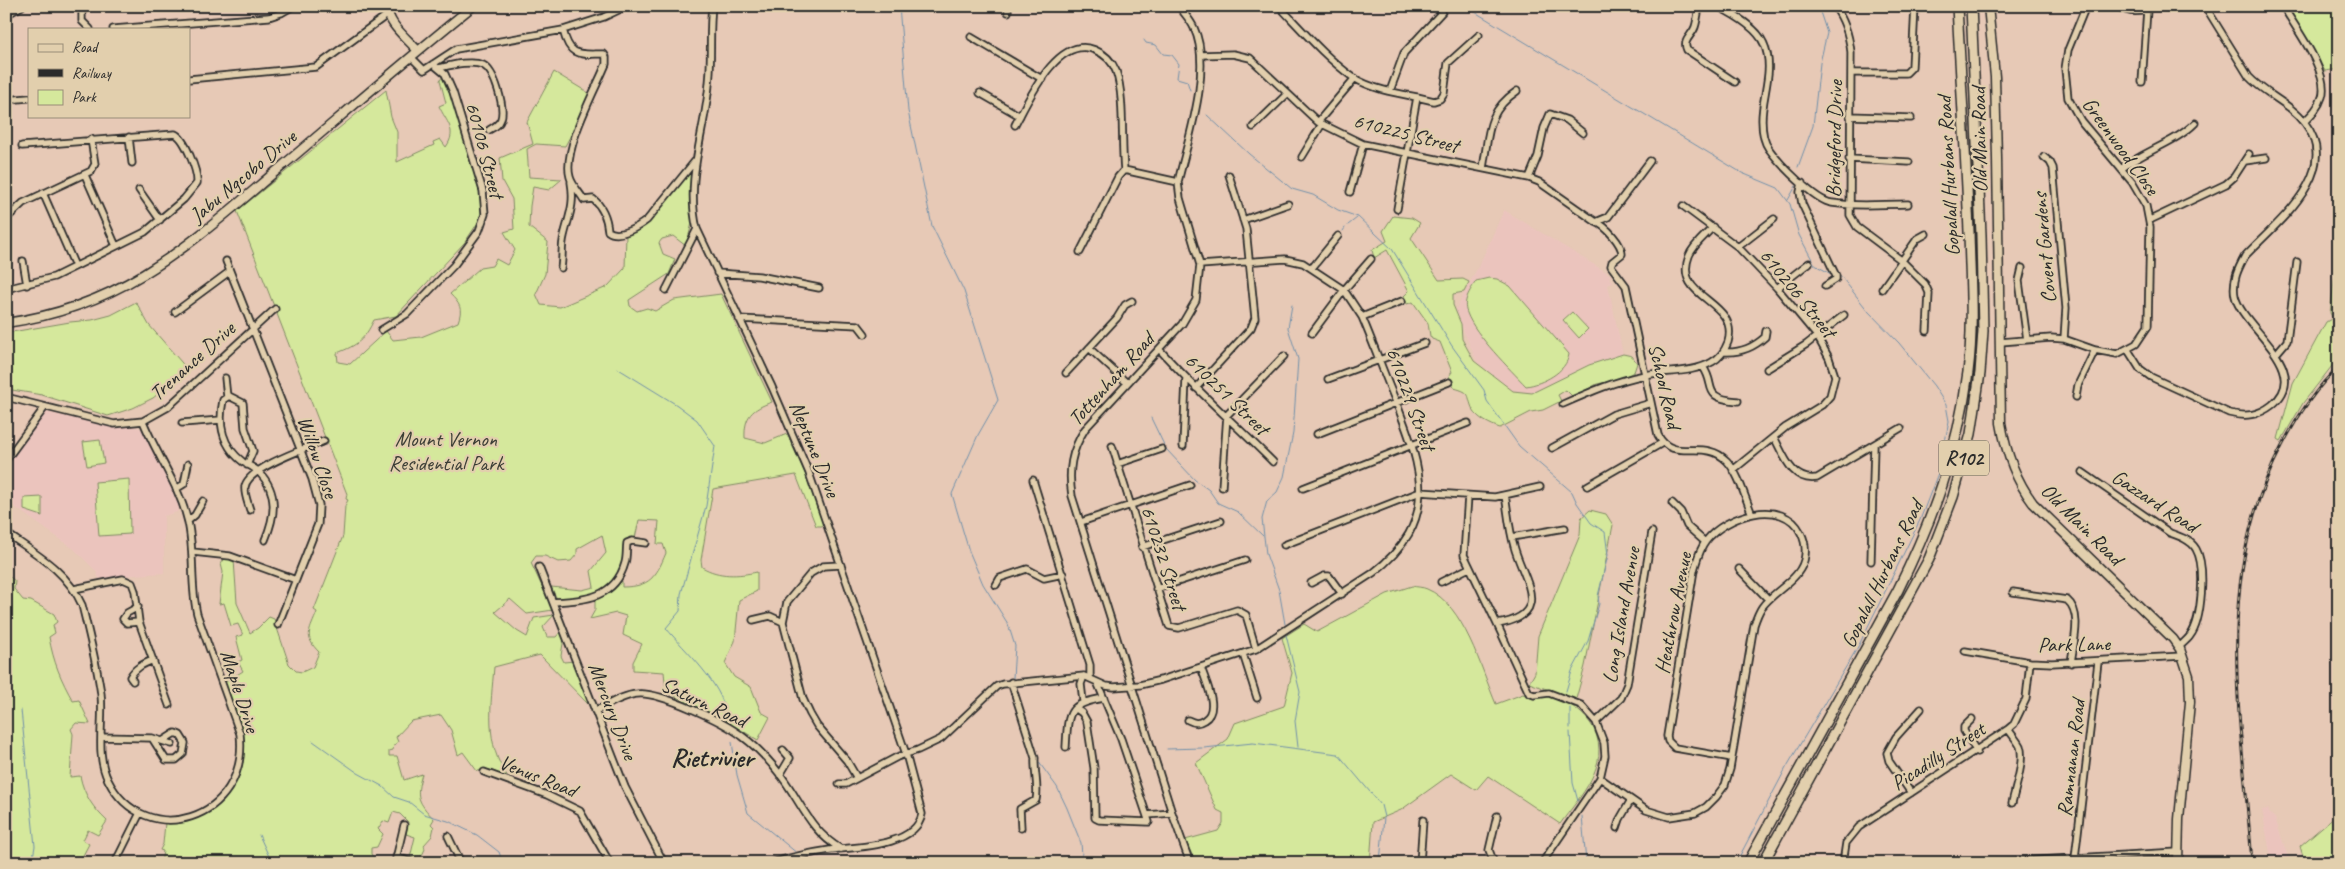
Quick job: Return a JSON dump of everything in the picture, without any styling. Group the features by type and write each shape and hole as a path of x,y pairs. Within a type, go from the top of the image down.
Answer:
{"main road":[{"name":"Gopalall Hurbans Road","path":"1748,863 1917,552 1941,493 1954,445 1968,371 1971,327 1968,216 1957,6"},
{"name":"Gopalall Hurbans Road","path":"1763,863 1929,559 1953,497 1971,434 1980,373 1983,321 1970,6"}],"street":[{"path":"6,15 22,6"},
{"path":"82,6 82,21 89,28"},
{"path":"126,28 269,17 293,6"},
{"path":"388,6 387,15 418,51"},
{"name":"Jabu Ngcobo Drive","path":"6,323 51,315 79,306 119,288 170,258 411,57 464,9 473,6"},
{"path":"411,57 424,70 444,55 463,46 515,40 563,30 604,17 627,6"},
{"name":"Neptune Drive","path":"712,6 710,82 695,162 694,201 697,229 801,455 841,564 906,754 921,805 922,814 917,827 912,832 884,842 855,849 841,849"},
{"path":"1279,6 1318,47 1355,78 1390,91 1434,101 1440,99 1444,93 1448,63 1479,34"},
{"path":"1699,6 1695,27 1685,46 1687,50 1735,82"},
{"path":"1717,6 1751,28 1764,44 1769,67 1762,118 1768,148 1802,183 1824,201 1849,204 1908,204"},
{"name":"Bridgeford Drive","path":"1834,6 1842,16 1848,33 1851,52 1850,215 1857,228 1901,260 1928,289 1927,331"},
{"path":"1851,73 1906,73 1910,71 1915,6"},
{"name":"Old Main Road","path":"1988,6 1995,77 2001,423 2005,446 2022,488 2047,518 2173,638 2183,656 2188,676 2190,702 2178,863"},
{"name":"Greenwood Close","path":"2086,6 2068,50 2065,69 2068,98 2081,121 2122,169 2140,194 2150,220 2148,326 2144,336 2128,350"},
{"path":"2117,6 2129,11 2147,10 2154,6"},
{"path":"2000,342 2064,339 2095,350 2117,354 2128,350 2140,369 2151,377 2229,413 2241,416 2251,416 2261,412 2273,404 2281,394 2284,376 2282,365 2276,354 2242,313 2235,297 2234,284 2239,266 2245,256 2306,191 2315,163 2315,148 2304,122 2249,77 2204,6"},
{"path":"2282,6 2322,77 2324,88 2320,104 2304,122"},
{"name":"Tottenham Road","path":"1179,7 1195,29 1201,55 1201,80 1178,182 1180,198 1200,265 1196,300 1182,324 1084,429 1075,447 1069,470 1070,482 1081,522 1131,686 1190,863"},
{"path":"2142,82 2147,10"},
{"path":"1390,91 1404,52 1442,12"},
{"path":"190,79 316,67 387,15"},
{"path":"561,268 564,254 564,236 573,204 569,164 574,139 606,64 604,54 578,54 572,51 566,42 563,30"},
{"path":"971,38 1042,79"},
{"path":"1015,125 1055,60 1072,50 1092,48 1112,62 1119,84 1124,170 1118,176 1080,252"},
{"name":"610225 Street","path":"1201,55 1233,54 1250,58 1320,123 1363,144 1529,178 1607,228 1622,249 1622,254 1611,264 1616,271"},
{"path":"433,64 440,68 480,64 488,70 500,93 502,109 500,122 490,130"},
{"name":"60106 Street","path":"381,330 407,314 454,265 479,231 485,214 483,192 453,92 440,68"},
{"path":"1302,157 1320,123 1355,78"},
{"path":"1483,168 1494,112 1506,98 1517,91"},
{"path":"980,93 1020,116"},
{"path":"1253,127 1287,94"},
{"path":"1397,208 1417,97"},
{"path":"6,100 28,98"},
{"path":"1529,178 1538,156 1544,128 1550,114 1567,120 1583,133"},
{"path":"1850,116 1911,118"},
{"path":"2122,169 2146,152 2180,135 2195,123"},
{"path":"6,289 27,286 54,277 145,232 194,189 198,177 179,135 167,133 22,146"},
{"path":"128,137 132,164"},
{"path":"6,219 23,203 91,171 95,164 91,139"},
{"path":"1350,192 1363,144"},
{"path":"2150,220 2226,184 2234,177 2249,154"},
{"name":"Covent Gardens","path":"2044,157 2053,168 2058,210 2066,308 2064,339"},
{"path":"2245,161 2266,158"},
{"path":"1849,159 1909,162"},
{"path":"1596,222 1608,217 1650,161"},
{"path":"570,180 584,200 593,200 599,204 603,210 608,231 612,234 619,234 638,228 647,220 695,162"},
{"path":"1124,170 1178,182"},
{"path":"85,175 116,246"},
{"path":"1196,388 1254,324 1251,261 1243,220 1229,175"},
{"path":"1802,183 1800,192 1802,204 1836,276 1836,279 1825,286"},
{"path":"139,190 160,220"},
{"path":"43,193 75,266"},
{"path":"1243,220 1288,204"},
{"name":"610206 Street","path":"1683,206 1738,247 1777,288 1816,336 1835,376 1830,396 1822,405 1774,438 1733,470"},
{"path":"1738,247 1774,219"},
{"path":"1563,404 1607,384 1645,375 1703,367 1713,362 1724,352 1728,340 1727,320 1715,304 1696,292 1688,276 1687,264 1694,247 1713,227"},
{"path":"666,290 697,229"},
{"path":"1882,290 1917,239 1926,234"},
{"path":"1312,268 1338,236"},
{"name":"610229 Street","path":"1097,682 1106,686 1131,686 1147,683 1256,649 1373,573 1398,550 1414,523 1420,492 1418,465 1413,445 1362,316 1344,290 1303,262 1285,259 1200,265"},
{"path":"1312,333 1344,290 1371,259"},
{"path":"23,261 27,286"},
{"name":"Willow Close","path":"226,261 301,450 316,492 320,517 278,625"},
{"path":"2276,354 2287,341 2297,262"},
{"path":"1777,288 1809,263"},
{"path":"2022,268 2019,281 2027,340"},
{"name":"School Road","path":"1616,271 1626,286 1651,403 1662,443 1676,450 1708,449 1721,456 1733,470 1752,514"},
{"path":"175,312 229,272"},
{"path":"717,273 759,276 819,288"},
{"path":"1066,372 1117,318 1125,305 1132,301"},
{"path":"1362,316 1402,301"},
{"name":"Trenance Drive","path":"6,397 114,424 143,421 168,407 252,328 275,309"},
{"path":"1767,369 1844,315"},
{"path":"739,319 858,324 865,334"},
{"path":"1724,352 1739,352 1752,347 1765,337 1766,331"},
{"path":"1328,379 1425,343"},
{"path":"1089,348 1127,383"},
{"name":"610251 Street","path":"1159,350 1186,379 1227,415 1273,462"},
{"path":"2076,397 2078,385 2095,350"},
{"path":"1222,487 1227,415 1284,356"},
{"path":"1703,367 1709,387 1715,395 1738,401"},
{"path":"225,378 227,397"},
{"path":"1183,446 1186,379"},
{"path":"1317,434 1449,382"},
{"path":"227,397 223,400 221,420 221,430 227,446 233,454 247,465 259,471 273,499 275,511 265,540"},
{"path":"227,397 244,403 245,428 253,451 247,465"},
{"path":"1552,448 1614,414 1651,403"},
{"path":"6,460 45,406"},
{"path":"182,423 221,420"},
{"name":"Maple Drive","path":"6,533 55,567 74,589 86,620 101,694 101,756 107,778 118,796 140,813 157,818 179,820 204,811 214,805 228,792 236,775 240,761 240,734 193,600 193,552 188,520 176,489 154,448 143,421"},
{"path":"1303,488 1468,423"},
{"path":"1774,438 1788,464 1796,474 1805,478 1817,478 1901,428"},
{"path":"250,510 244,487 248,479 259,471 301,450 324,441"},
{"path":"1587,486 1662,443"},
{"path":"1871,561 1874,444"},
{"name":"610232 Street","path":"1112,446 1129,506 1166,620 1173,628 1236,610 1246,615 1256,649"},
{"path":"1117,464 1162,449"},
{"path":"176,489 184,484 188,464"},
{"name":"Gazzard Road","path":"2082,472 2170,533 2181,537 2195,547 2200,564 2201,583 2197,619 2190,637 2179,647"},
{"path":"1033,480 1090,665 1087,677 1081,684 1083,701"},
{"path":"1081,522 1190,485"},
{"path":"1284,545 1309,531 1420,492 1468,496 1505,495 1540,487"},
{"path":"1496,624 1522,614 1531,598 1530,586 1516,553 1505,495"},
{"path":"1468,496 1463,549 1469,568 1522,680 1531,694 1545,692 1581,705 1596,722 1604,743 1605,756 1600,778 1542,863"},
{"path":"188,520 204,501"},
{"path":"1672,503 1681,512 1688,526 1705,542"},
{"name":"Heathrow Avenue","path":"1600,778 1646,810 1669,817 1694,813 1706,807 1725,785 1732,758 1754,625 1768,600 1799,570 1806,556 1802,535 1792,520 1774,512 1752,514 1720,528 1705,542 1699,553 1694,570 1667,736 1668,741 1675,748 1732,758"},
{"path":"1142,547 1221,521"},
{"path":"1512,537 1565,528"},
{"name":"Long Island Avenue","path":"1596,722 1621,698 1627,684 1652,532"},
{"path":"553,602 590,599 604,593 618,580 626,559 627,543 632,541 646,543"},
{"path":"193,552 230,556 296,580"},
{"path":"1156,589 1245,560"},
{"path":"841,564 824,566 811,573 787,602 782,622 803,699 810,714 817,726 848,761 857,778"},
{"name":"Mercury Drive","path":"539,567 626,787 664,863"},
{"path":"1441,582 1469,568"},
{"path":"1739,568 1768,600"},
{"path":"996,585 1000,578 1027,569 1038,577 1044,578 1063,574"},
{"path":"1311,583 1324,576 1330,576 1342,594"},
{"path":"74,589 117,580 128,580 132,583 135,591 139,622 169,705"},
{"path":"2013,592 2066,600 2071,604 2076,616 2071,663"},
{"path":"138,608 126,613 123,618 127,623 139,622"},
{"path":"753,620 770,616 782,622"},
{"name":"Park Lane","path":"1966,651 2030,662 2071,663 2183,656"},
{"path":"1243,654 1257,698"},
{"path":"133,681 130,677 132,673 140,665 153,660"},
{"name":"Picadilly Street","path":"1843,863 1846,843 1859,828 2008,729 2017,718 2026,699 2030,662"},
{"name":"Ramnanan Road","path":"2075,858 2098,662"},
{"path":"1188,720 1194,723 1201,722 1206,719 1212,710 1201,667"},
{"path":"839,784 846,784 941,739 997,686 1011,682 1087,677 1097,682 1104,698 1121,738 1149,822 1099,820 1095,818 1094,768 1087,722 1082,713 1074,708"},
{"path":"1011,682 1035,758 1034,770 1037,796 1036,800 1020,810 1021,828"},
{"name":"Saturn Road","path":"595,711 637,694 661,697 732,729 754,746 780,775 817,832 841,849"},
{"path":"1066,747 1068,719 1074,708 1083,701 1104,698"},
{"path":"1911,793 1889,761 1887,753 1896,737 1921,709"},
{"path":"1972,719 1964,727 1964,731 1976,752"},
{"path":"2008,729 2019,745 2021,754 2018,779 2012,803"},
{"path":"152,738 166,760 176,760 183,754 185,743 180,735 175,733 164,740"},
{"path":"102,737 152,738 164,740 172,744"},
{"path":"780,775 790,758 784,750"},
{"name":"Venus Road","path":"484,772 547,795 580,811 610,863"},
{"path":"1618,828 1620,819 1631,800"},
{"path":"115,863 140,813"},
{"path":"1147,815 1172,813"},
{"path":"1494,863 1489,850 1497,816"},
{"path":"1420,863 1423,820"},
{"path":"404,825 395,860 415,863"},
{"path":"448,836 461,863"},
{"path":"772,863 813,853 841,849"},
{"path":"1985,863 2178,852"}],"shaded area":[{"path":"1504,210 1611,275 1609,278 1614,282 1608,285 1623,354 1589,365 1532,393 1513,391 1477,362 1455,311 1481,261"},
{"path":"46,412 115,428 134,426 142,429 180,506 177,512 164,516 164,573 119,576 100,581 96,571 74,549 6,501 6,464"},
{"path":"2268,809 2275,818 2290,863 2272,863 2262,810"}],"green space":[{"path":"2287,6 2339,6 2339,69 2325,71"},
{"name":"Mount Vernon Residential Park","path":"554,72 592,95 565,146 536,144 527,149 529,177 562,179 549,190 533,187 529,227 548,242 545,274 536,294 541,305 560,307 607,287 625,268 626,235 645,226 691,168 692,223 686,246 673,236 662,239 659,243 663,254 675,259 669,274 629,300 630,306 637,311 647,308 655,311 674,300 721,294 772,402 759,407 751,414 746,424 745,438 765,443 787,434 805,473 823,522 822,526 816,526 796,475 713,489 701,560 702,567 715,573 729,575 757,572 757,591 739,600 735,641 725,663 734,677 751,687 761,712 770,717 758,740 719,717 666,692 664,672 633,670 633,662 642,644 623,635 626,616 616,613 590,619 595,610 595,600 622,581 622,587 632,587 646,583 659,568 666,553 663,544 657,544 659,521 639,520 635,538 629,537 619,569 608,586 589,595 557,599 551,587 582,590 594,587 591,571 606,553 602,535 577,549 577,554 571,561 558,562 545,556 536,556 531,563 553,610 527,614 510,599 495,612 527,637 534,618 554,615 543,627 547,637 556,637 561,631 564,637 561,656 564,662 574,661 589,705 540,655 494,667 491,710 492,738 500,764 508,777 490,770 477,771 463,752 458,755 451,730 441,715 411,721 396,737 398,742 394,745 393,750 389,751 389,756 397,756 404,780 422,774 419,799 434,819 431,824 434,827 432,836 424,845 425,849 419,862 410,858 415,837 406,834 408,822 400,814 393,812 389,823 383,821 378,829 383,834 377,847 371,848 371,854 377,863 161,863 163,851 160,850 163,844 165,823 181,823 196,819 222,802 232,790 239,776 243,761 244,745 241,729 224,683 243,671 238,662 242,660 236,637 243,635 238,624 231,626 224,603 219,604 223,572 221,564 226,557 234,560 237,603 250,633 269,617 274,619 289,664 296,671 302,672 313,667 319,652 311,642 309,633 317,612 314,610 343,536 345,506 348,500 346,499 347,494 237,211 386,90 391,117 397,132 397,162 434,145 433,142 440,139 446,147 451,131 439,106 446,103 440,80 444,75 479,185 482,200 481,218 465,242 396,316 374,320 360,341 337,353 338,362 350,364 386,331 393,340 421,337 458,322 460,306 450,294 480,268 492,266 496,259 507,265 515,250 504,232 514,229 512,199 502,181 500,158 533,144 527,122"},
{"path":"1393,216 1412,218 1420,223 1411,238 1439,280 1463,279 1469,282 1464,292 1453,294 1453,305 1461,324 1462,339 1474,361 1513,391 1532,393 1589,365 1623,354 1632,356 1637,363 1634,372 1617,380 1597,384 1573,397 1566,390 1558,395 1561,401 1543,410 1531,412 1500,428 1485,421 1473,410 1467,393 1454,388 1449,376 1452,372 1440,342 1432,339 1428,323 1413,302 1407,304 1404,296 1409,291 1387,250 1374,258 1372,250 1387,241 1383,231"},
{"path":"2339,242 2339,357 2303,403 2281,441 2278,439 2293,383 2326,322 2333,318 2330,313"},
{"path":"1489,278 1497,279 1510,286 1569,354 1559,372 1539,383 1526,386 1477,331 1467,313 1465,304 1469,292 1476,281"},
{"path":"136,302 149,325 188,370 153,398 133,408 108,416 42,395 6,389 6,333 92,320 111,315"},
{"path":"1572,312 1588,329 1579,338 1563,320"},
{"path":"100,440 104,463 87,466 83,442"},
{"path":"129,479 130,534 99,536 95,482"},
{"path":"42,497 42,516 24,510 24,498"},
{"path":"1590,510 1606,514 1613,525 1585,666 1576,699 1529,683 1535,673 1538,636 1580,535 1581,518"},
{"path":"6,574 15,581 14,589 23,600 31,601 54,614 57,622 53,625 55,633 49,637 55,662 73,701 79,700 90,724 76,723 71,729 73,734 70,777 80,776 90,801 107,821 98,835 88,830 83,840 89,844 79,863 6,863"},
{"path":"1412,586 1427,589 1440,597 1451,608 1470,639 1496,704 1523,694 1534,699 1542,696 1550,697 1563,701 1575,708 1592,725 1598,743 1599,756 1596,768 1584,791 1560,824 1488,776 1476,790 1451,774 1401,810 1373,822 1370,863 1196,863 1185,840 1218,831 1223,823 1223,813 1217,810 1196,763 1228,739 1235,723 1284,706 1292,673 1282,638 1304,624 1317,632 1387,594"},
{"path":"2336,815 2339,815 2339,863 2305,863 2300,846"}],"waterway":[{"path":"899,6 908,111 932,226 964,291 998,400 978,435 952,494 969,551 983,584 1008,624 1015,646 1013,678"},
{"path":"1465,6 1742,173 1778,188 1790,204 1799,235 1815,265 1833,275"},
{"path":"1798,167 1813,126 1820,63 1827,33 1818,6"},
{"path":"1144,40 1146,43 1156,45 1163,54 1172,55 1179,64 1177,78 1187,81 1190,90"},
{"path":"1207,115 1249,154 1292,189 1313,195 1338,210 1358,217 1392,249 1452,346 1484,390 1487,401 1519,446 1572,492 1591,523 1605,532 1608,555 1598,596 1599,604 1588,641 1572,671 1566,691"},
{"path":"1788,200 1796,186"},
{"path":"1348,225 1357,218"},
{"path":"1736,863 1786,768 1859,645 1920,520 1940,468 1949,421 1946,405 1934,386 1899,343 1868,311 1840,275"},
{"path":"1285,624 1279,590 1266,554 1262,519 1267,501 1277,492 1284,477 1293,433 1298,359 1288,328 1292,305"},
{"path":"617,368 677,405 697,420 715,446 706,506 681,594 680,611 666,628 710,679 718,691 726,714"},
{"path":"1151,418 1166,449 1195,480 1209,490 1218,503 1238,512 1263,536"},
{"path":"1286,635 1300,692 1295,721 1298,747"},
{"path":"1570,708 1570,728"},
{"path":"21,710 35,846 32,863"},
{"path":"1570,732 1573,783 1578,801"},
{"path":"313,741 358,773 382,786 394,797 409,802 424,814 448,821 477,835 499,852 503,863"},
{"path":"732,742 737,775 748,813 798,854"},
{"path":"1204,748 1253,743 1338,754 1381,805 1384,817 1380,863"},
{"path":"1167,749 1202,748"},
{"path":"1038,761 1057,787 1081,843 1082,855 1075,863"},
{"path":"1582,816 1586,863"},
{"path":"259,835 272,863"},
{"path":"803,858 809,863"}],"railway":[{"path":"2252,863 2238,703 2237,651 2239,599 2246,547 2260,496 2282,446 2307,404 2339,366"}],"district":[{"name":"Rietrivier","path":"712,757"}]}
